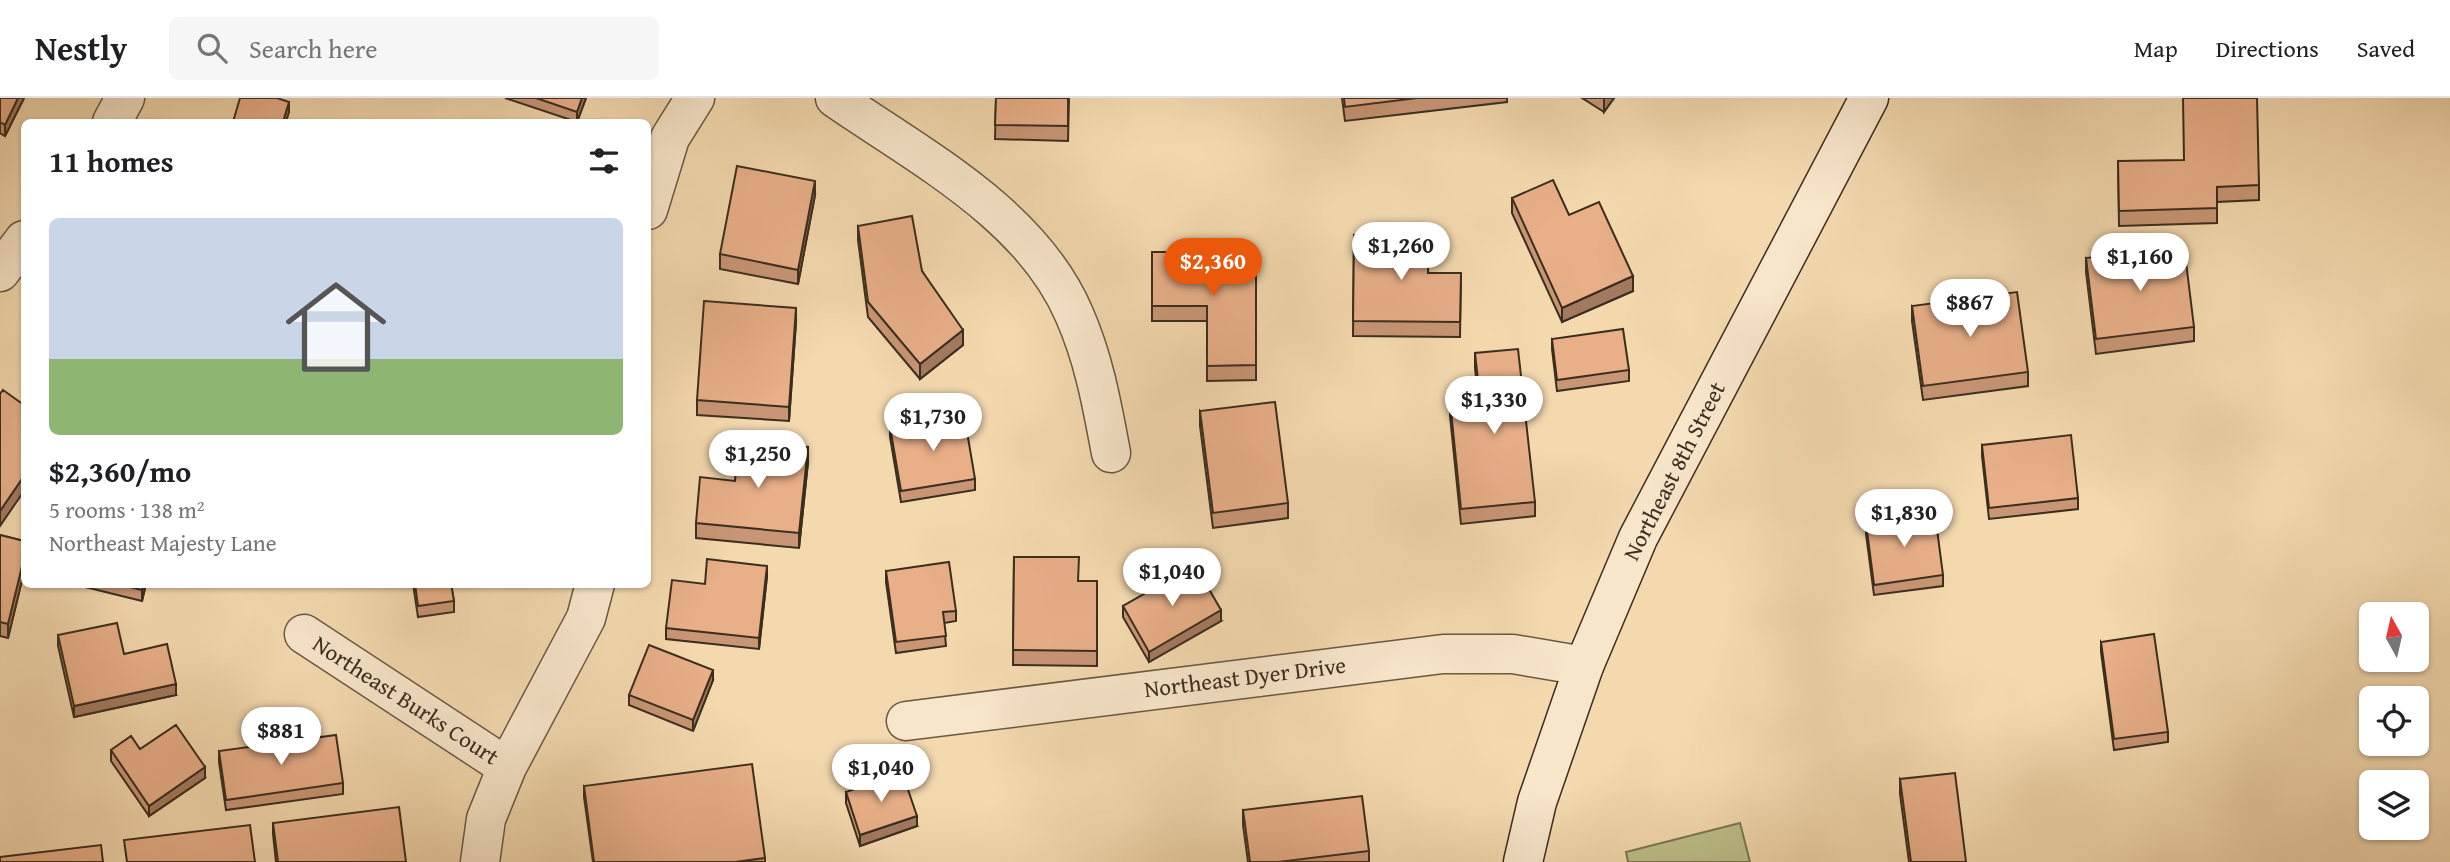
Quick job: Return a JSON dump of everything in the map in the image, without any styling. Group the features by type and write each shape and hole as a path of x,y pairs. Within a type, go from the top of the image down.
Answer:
{"street":[{"path":"114,119 125,98"},
{"path":"651,200 670,138 695,98"},
{"path":"835,98 977,195 1018,234 1049,271 1074,312 1096,374 1111,453"},
{"name":"Northeast 8th Street","path":"1523,862 1538,802 1584,666 1638,538 1868,98"},
{"path":"0,272 21,244"},
{"path":"480,862 486,819 507,767 586,618 595,588"},
{"name":"Northeast Burks Court","path":"304,634 507,767"},
{"name":"Northeast Dyer Drive","path":"906,721 1443,654 1513,654 1584,666"}],"green space":[{"path":"1740,823 1750,862 1628,862 1626,852"}],"building":[{"path":"0,98 18,98 5,125 0,122"},
{"path":"240,98 277,98 289,102 284,119 234,119"},
{"path":"536,98 582,98 577,112"},
{"path":"996,98 1068,98 1068,126 995,125"},
{"path":"1344,98 1417,98 1345,107"},
{"path":"2183,98 2257,98 2259,185 2217,187 2217,208 2119,211 2118,161 2184,160"},
{"path":"737,166 815,181 798,270 720,254"},
{"path":"1553,180 1569,215 1599,202 1633,276 1562,308 1512,198"},
{"path":"912,216 922,271 963,330 920,364 868,302 858,226"},
{"path":"1354,235 1429,236 1428,273 1461,273 1460,322 1353,321"},
{"path":"2184,246 2194,327 2096,339 2086,258"},
{"path":"1152,252 1256,252 1256,365 1207,366 1207,306 1152,306"},
{"path":"2017,292 2028,372 1923,386 1912,306"},
{"path":"704,301 796,308 789,407 697,400"},
{"path":"1623,329 1629,370 1557,380 1552,339"},
{"path":"1518,349 1535,502 1461,509 1450,401 1480,398 1475,353"},
{"path":"3,390 21,403 21,480 0,511 0,394"},
{"path":"1275,402 1288,503 1213,513 1200,411"},
{"path":"964,414 975,479 901,491 890,427"},
{"path":"2071,435 2078,498 1989,508 1982,445"},
{"path":"739,440 808,447 799,533 696,523 700,477 735,481"},
{"path":"1935,514 1943,575 1874,585 1866,523"},
{"path":"0,535 21,540 21,570 8,624 0,622"},
{"path":"1014,557 1079,557 1078,581 1097,581 1097,651 1013,650"},
{"path":"707,559 767,566 759,638 666,628 672,580 705,584"},
{"path":"949,562 956,611 943,612 946,636 896,642 886,571"},
{"path":"1195,565 1221,610 1149,652 1123,606"},
{"path":"416,588 452,588 454,601 418,606"},
{"path":"117,623 124,654 167,644 176,684 74,706 58,635"},
{"path":"2154,634 2168,732 2114,739 2101,642"},
{"path":"649,645 713,670 693,720 629,695"},
{"path":"176,725 205,767 149,806 111,750 131,736 140,749"},
{"path":"336,735 343,783 226,800 219,751"},
{"path":"752,764 765,858 735,862 594,862 584,786"},
{"path":"902,772 917,816 860,835 846,792"},
{"path":"1955,773 1966,862 1911,862 1900,779"},
{"path":"1362,796 1369,851 1278,862 1250,862 1243,810"},
{"path":"399,807 406,862 278,862 273,823"},
{"path":"250,825 255,862 127,862 124,840"},
{"path":"101,845 103,862 0,862 0,857"}]}
